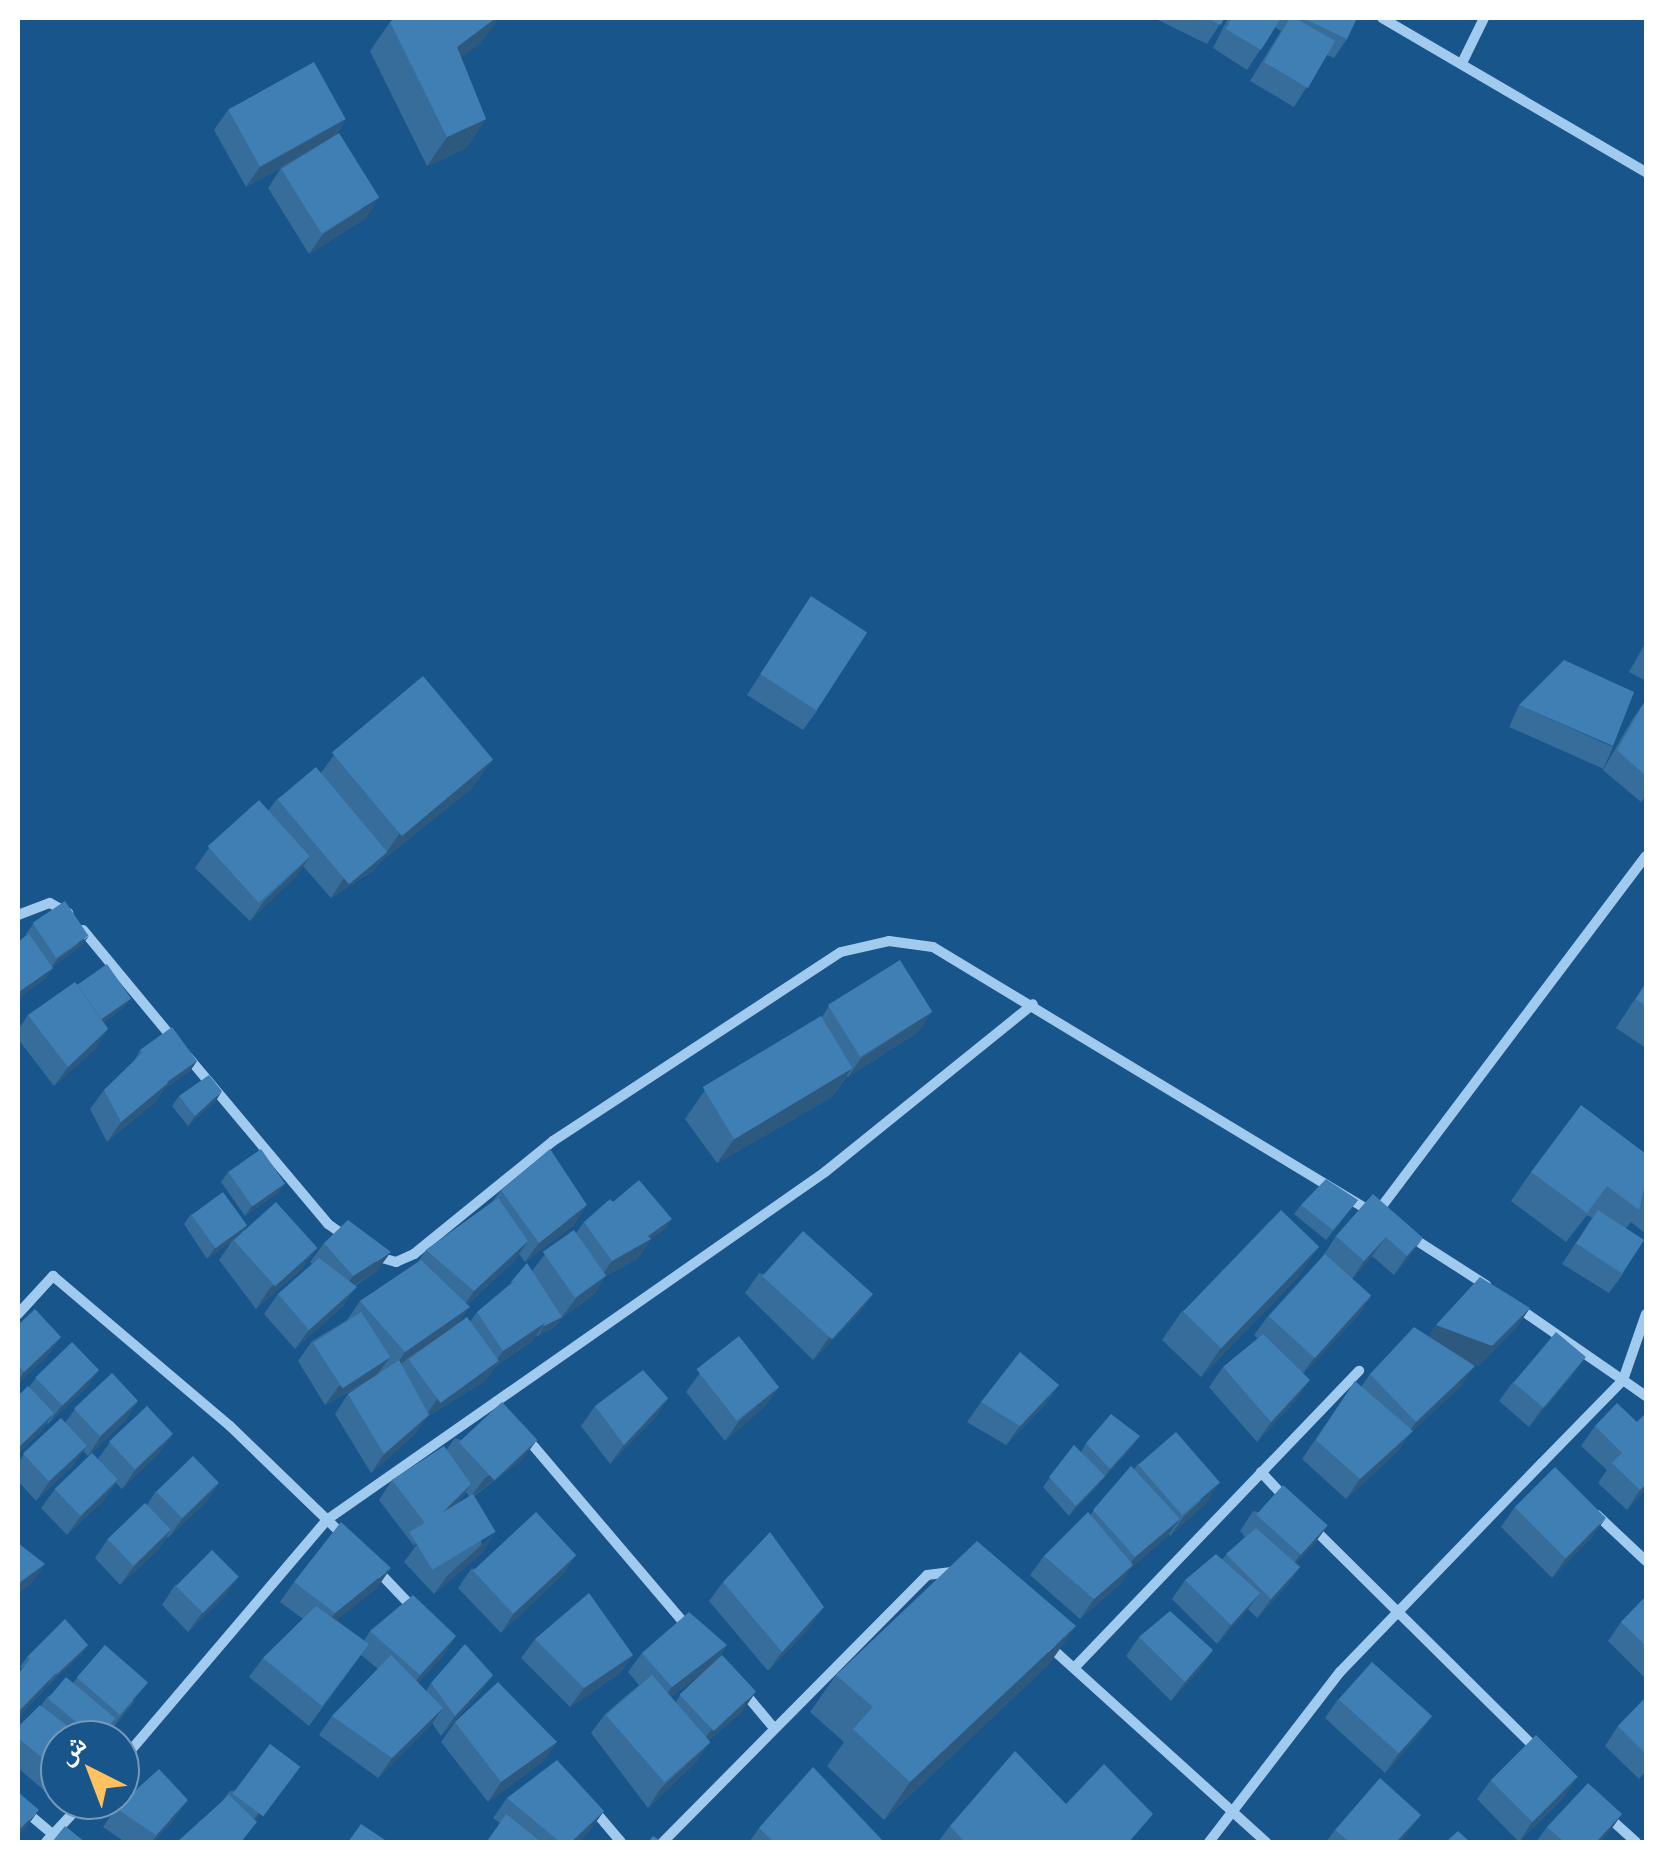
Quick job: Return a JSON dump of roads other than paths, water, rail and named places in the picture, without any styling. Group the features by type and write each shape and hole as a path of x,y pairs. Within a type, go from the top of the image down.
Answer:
{"street":[{"path":"1382,18 1646,172"},
{"path":"1462,63 1484,18"},
{"path":"1376,1215 1646,856"},
{"path":"18,915 50,904 63,908 328,1224 373,1255 396,1262 414,1254 553,1141 840,952 888,940 934,947 1376,1215 1646,1396"},
{"path":"140,1740 328,1520 825,1172 1032,1004"},
{"path":"18,1314 53,1276 230,1426 355,1548"},
{"path":"1209,1842 1340,1672 1623,1380 1646,1314"},
{"path":"1074,1668 1359,1371"},
{"path":"495,1402 508,1416"},
{"path":"520,1431 698,1638"},
{"path":"1542,1463 1555,1475"},
{"path":"1261,1472 1394,1615 1550,1762"},
{"path":"1581,1500 1646,1560"},
{"path":"368,1562 422,1618"},
{"path":"662,1842 926,1575 950,1568 968,1574"},
{"path":"1034,1633 1266,1842"},
{"path":"736,1683 773,1727"},
{"path":"585,1800 622,1842"},
{"path":"1593,1802 1636,1842"},
{"path":"18,1806 53,1840 69,1820"}]}
